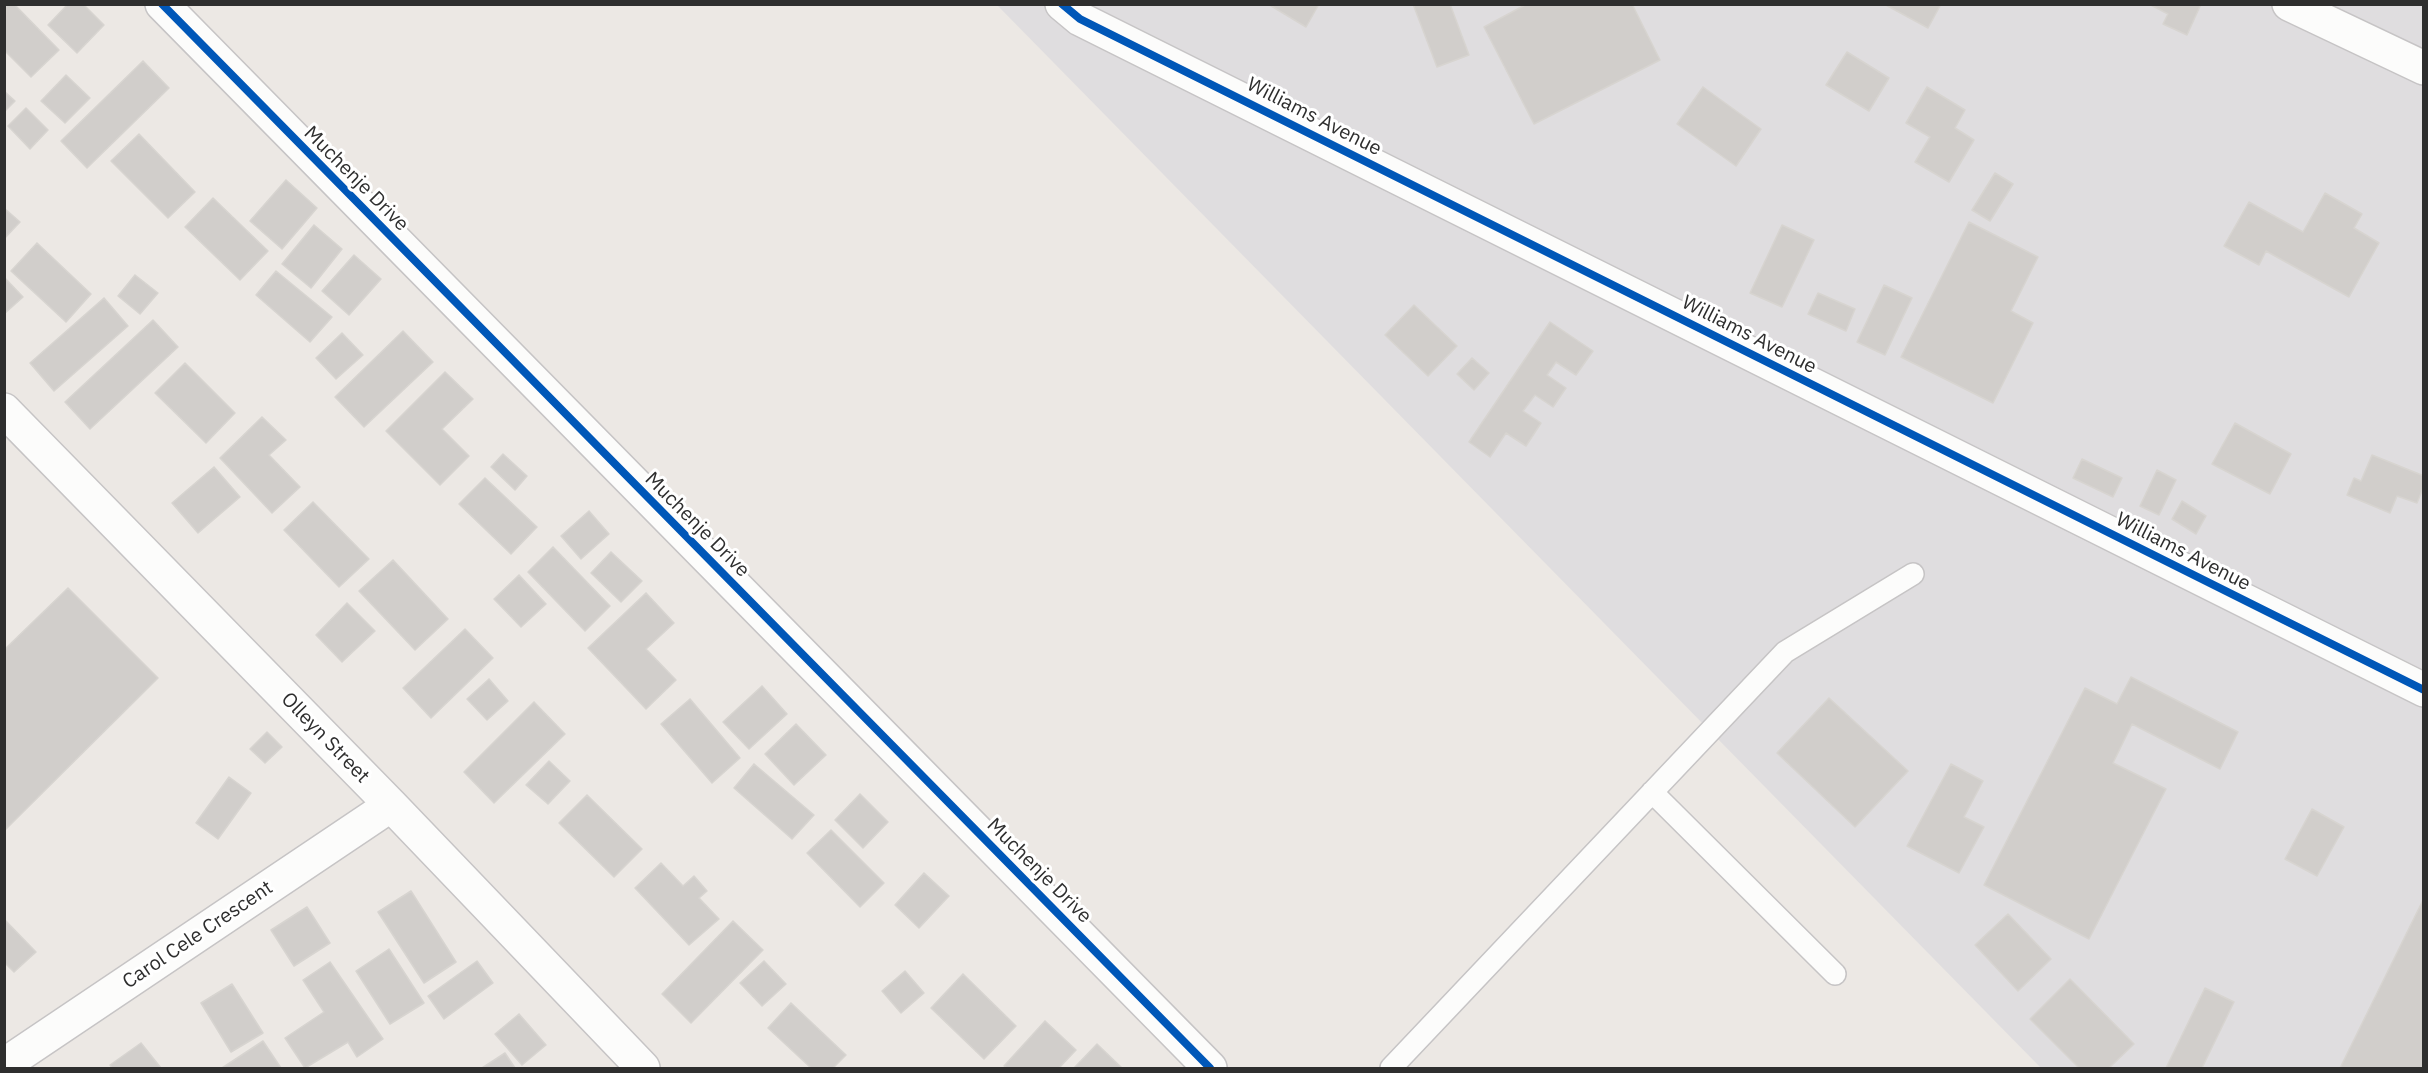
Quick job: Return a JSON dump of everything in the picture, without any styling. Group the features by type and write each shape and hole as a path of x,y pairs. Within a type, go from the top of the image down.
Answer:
{"street":[{"name":"Muchenje Drive","path":"162,4 1210,1068"},
{"name":"Williams Avenue","path":"1062,4 1080,19 2424,690"},
{"path":"2289,4 2424,68"},
{"name":"Olleyn Street","path":"4,410 391,805 643,1068"},
{"name":"Carol Cele Crescent","path":"4,1065 391,805"}],"lane":[{"path":"1390,1068 1785,652 1913,574"},
{"path":"1652,792 1835,974"}],"shaded area":[{"path":"997,5 2423,5 2423,1068 2041,1068"}],"building":[{"path":"6,4 14,4 59,50 31,77 4,50"},
{"path":"68,4 83,4 104,25 77,53 48,25"},
{"path":"1268,4 1319,4 1306,27"},
{"path":"1413,4 1450,4 1469,55 1437,67"},
{"path":"1527,4 1632,4 1660,60 1534,124 1484,27"},
{"path":"1884,4 1941,4 1928,28"},
{"path":"2149,4 2201,4 2187,35 2163,24 2168,14"},
{"path":"1847,52 1889,78 1869,111 1826,85"},
{"path":"143,61 169,88 87,168 61,141"},
{"path":"66,75 90,98 65,123 41,101"},
{"path":"1703,87 1761,129 1736,166 1677,124"},
{"path":"1927,87 1965,110 1955,128 1974,140 1949,182 1915,162 1930,137 1906,123"},
{"path":"4,91 15,101 4,112"},
{"path":"26,108 48,130 30,149 8,126"},
{"path":"139,134 195,192 168,218 111,161"},
{"path":"1995,173 2013,184 1990,221 1972,210"},
{"path":"286,180 317,208 282,249 250,221"},
{"path":"2325,193 2362,214 2354,228 2379,243 2349,297 2266,251 2259,265 2224,246 2249,202 2303,232"},
{"path":"213,198 268,251 240,280 185,227"},
{"path":"4,208 20,222 4,239"},
{"path":"1969,222 2038,257 2011,311 2033,323 1993,403 1901,357"},
{"path":"314,225 342,249 311,288 282,264"},
{"path":"1782,225 1814,240 1782,307 1750,293"},
{"path":"37,243 91,294 66,322 11,271"},
{"path":"354,255 381,279 349,315 322,291"},
{"path":"276,271 332,317 310,342 256,295"},
{"path":"135,275 158,293 140,314 118,296"},
{"path":"4,277 23,297 4,314"},
{"path":"1884,285 1912,298 1885,355 1857,342"},
{"path":"1818,293 1855,309 1846,331 1808,314"},
{"path":"104,298 128,326 54,391 30,363"},
{"path":"1414,305 1457,346 1428,376 1385,335"},
{"path":"153,320 178,347 90,429 65,402"},
{"path":"1550,322 1593,351 1576,375 1556,362 1547,375 1566,388 1553,407 1535,395 1523,411 1541,423 1526,446 1506,433 1490,457 1469,442"},
{"path":"403,331 433,362 364,427 335,397"},
{"path":"342,333 363,355 336,379 316,358"},
{"path":"1472,358 1489,373 1474,390 1457,374"},
{"path":"185,363 235,413 206,443 155,393"},
{"path":"445,372 473,399 442,429 469,456 440,485 386,431"},
{"path":"262,417 286,440 269,455 300,487 272,513 220,458"},
{"path":"2235,423 2291,454 2270,494 2212,464"},
{"path":"503,454 527,476 515,490 491,467"},
{"path":"2372,455 2424,476 2424,486 2417,503 2397,496 2390,513 2347,495 2354,478 2361,481"},
{"path":"2082,459 2122,478 2113,497 2073,478"},
{"path":"214,467 240,497 198,533 172,503"},
{"path":"2157,470 2176,480 2159,515 2140,506"},
{"path":"485,478 537,527 511,554 459,504"},
{"path":"2182,501 2206,516 2196,534 2172,519"},
{"path":"313,502 369,559 339,587 284,530"},
{"path":"589,511 609,534 581,559 561,536"},
{"path":"553,547 610,606 585,631 528,572"},
{"path":"611,552 642,581 621,602 591,573"},
{"path":"393,560 448,619 415,650 359,591"},
{"path":"519,575 546,604 521,627 494,599"},
{"path":"68,588 158,678 4,831 4,650"},
{"path":"646,593 674,623 646,649 676,680 646,709 588,648"},
{"path":"347,603 375,631 342,662 316,635"},
{"path":"465,629 493,658 431,718 403,688"},
{"path":"2131,677 2238,732 2220,769 2132,724 2113,763 2166,789 2089,939 1984,885 2085,688 2117,704"},
{"path":"489,679 508,701 487,720 467,699"},
{"path":"762,686 787,714 749,749 723,722"},
{"path":"1829,698 1908,771 1855,827 1777,753"},
{"path":"690,699 740,758 712,783 661,724"},
{"path":"534,702 565,734 494,803 464,772"},
{"path":"796,724 826,755 794,785 765,754"},
{"path":"267,732 282,747 265,763 250,749"},
{"path":"549,761 570,781 548,804 526,785"},
{"path":"754,764 814,815 792,839 734,788"},
{"path":"1951,764 1983,781 1964,817 1984,827 1959,873 1907,846"},
{"path":"229,777 251,793 218,839 196,823"},
{"path":"860,794 888,822 863,848 835,820"},
{"path":"587,795 642,849 614,877 559,823"},
{"path":"2312,809 2344,827 2317,876 2285,859"},
{"path":"831,830 884,883 860,907 807,853"},
{"path":"661,863 683,886 694,876 707,891 699,898 719,919 689,945 635,888"},
{"path":"924,873 949,896 919,928 895,905"},
{"path":"411,891 456,962 424,983 378,912"},
{"path":"2424,898 2424,1068 2340,1068"},
{"path":"307,907 330,943 294,966 271,930"},
{"path":"2008,914 2051,959 2018,991 1975,945"},
{"path":"4,919 36,952 14,972 4,962"},
{"path":"733,921 763,950 691,1023 662,994"},
{"path":"389,949 424,1003 390,1024 356,971"},
{"path":"477,961 493,983 444,1019 428,996"},
{"path":"764,961 786,984 762,1006 740,983"},
{"path":"330,962 383,1039 357,1057 348,1042 305,1068 285,1038 324,1012 303,980"},
{"path":"905,971 924,993 901,1013 882,991"},
{"path":"963,974 1016,1026 984,1059 931,1008"},
{"path":"2070,979 2134,1044 2109,1068 2079,1068 2030,1019"},
{"path":"232,984 263,1033 231,1052 201,1003"},
{"path":"2205,988 2234,1002 2202,1068 2166,1068"},
{"path":"791,1003 846,1055 833,1068 811,1068 768,1028"},
{"path":"519,1014 546,1045 522,1065 495,1034"},
{"path":"1045,1021 1076,1050 1059,1068 1007,1068 1004,1066"},
{"path":"263,1041 281,1068 222,1068"},
{"path":"141,1043 161,1068 112,1068 110,1065"},
{"path":"1097,1044 1122,1068 1074,1068"},
{"path":"505,1053 515,1068 482,1068"}],"cycle path":[{"path":"162,4 1210,1068"},
{"path":"1062,4 1080,19 2424,690"}]}
